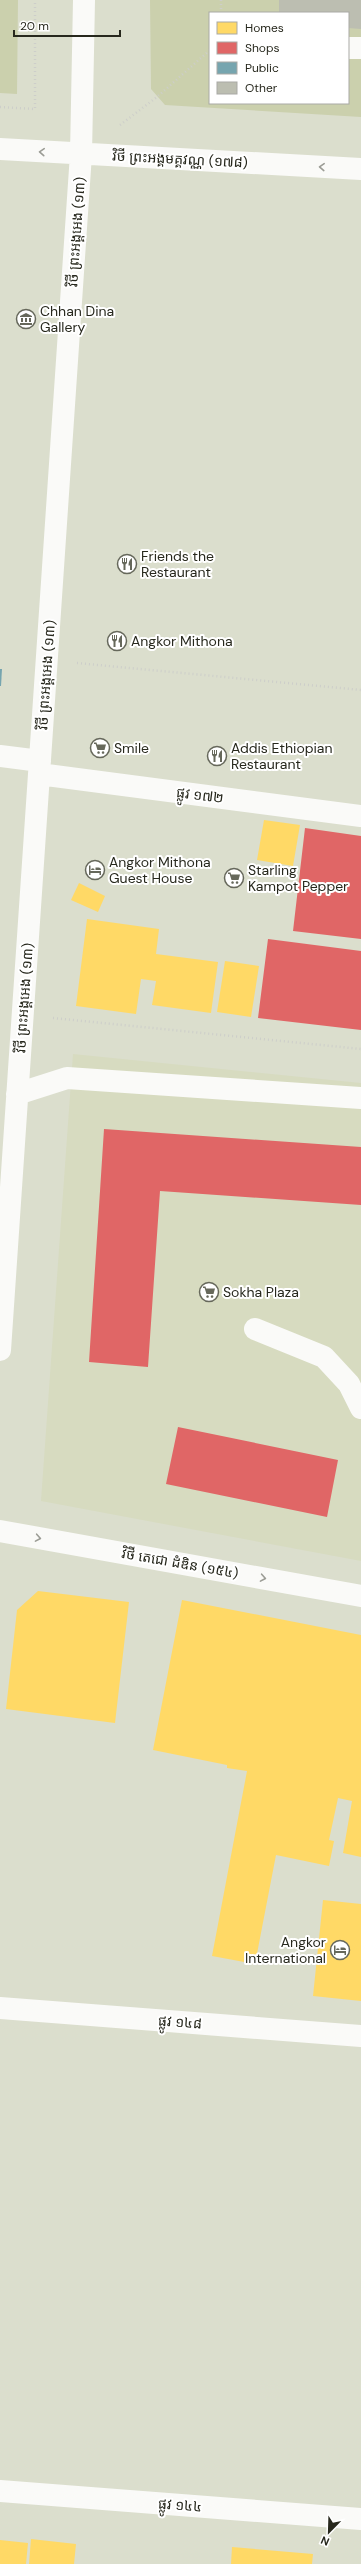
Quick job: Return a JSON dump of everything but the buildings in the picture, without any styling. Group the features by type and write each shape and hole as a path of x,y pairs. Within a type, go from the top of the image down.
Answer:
{"street":[{"name":"វិថី ព្រះអង្គអេង (១៣)","path":"0,1350 17,1094 10,1071 22,1015 47,661 81,154 84,0"},
{"path":"349,48 361,48"},
{"name":"វិថី ព្រះអង្គមគ្គវណ្ណ (១៧៨)","path":"0,149 361,168"},
{"name":"ផ្លូវ ១៧២","path":"0,756 39,768 361,816"},
{"path":"17,1094 67,1078 361,1098"},
{"path":"255,1329 324,1357 349,1384 361,1408"},
{"name":"វិថី តេជោ ដំឌិន (១៥៤)","path":"0,1531 361,1596"},
{"name":"ផ្លូវ ១៤៨","path":"0,2008 361,2036"},
{"name":"ផ្លូវ ១៤៤","path":"0,2490 361,2518"}],"path":[{"path":"0,107 35,109 35,0"},
{"path":"221,0 221,12"},
{"path":"119,126 157,96 209,51"},
{"path":"47,661 361,690"},
{"path":"22,1015 361,1049"}],"shaded area":[{"path":"0,0 18,0 17,94 0,93"},
{"path":"150,0 361,0 361,117 165,105 151,89"},
{"name":"Sokha Plaza","path":"73,1054 361,1083 361,1561 41,1501"}],"place":[{"name":"Chhan Dina Gallery","path":"26,319"},
{"name":"Friends the Restaurant","path":"127,564"},
{"name":"Angkor Mithona","path":"117,641"},
{"name":"Smile","path":"100,748"},
{"name":"Addis Ethiopian Restaurant","path":"217,756"},
{"name":"Angkor Mithona Guest House","path":"95,870"},
{"name":"Starling Kampot Pepper","path":"234,878"},
{"name":"Sokha Plaza","path":"209,1292"},
{"name":"Angkor International","path":"340,1950"}]}
